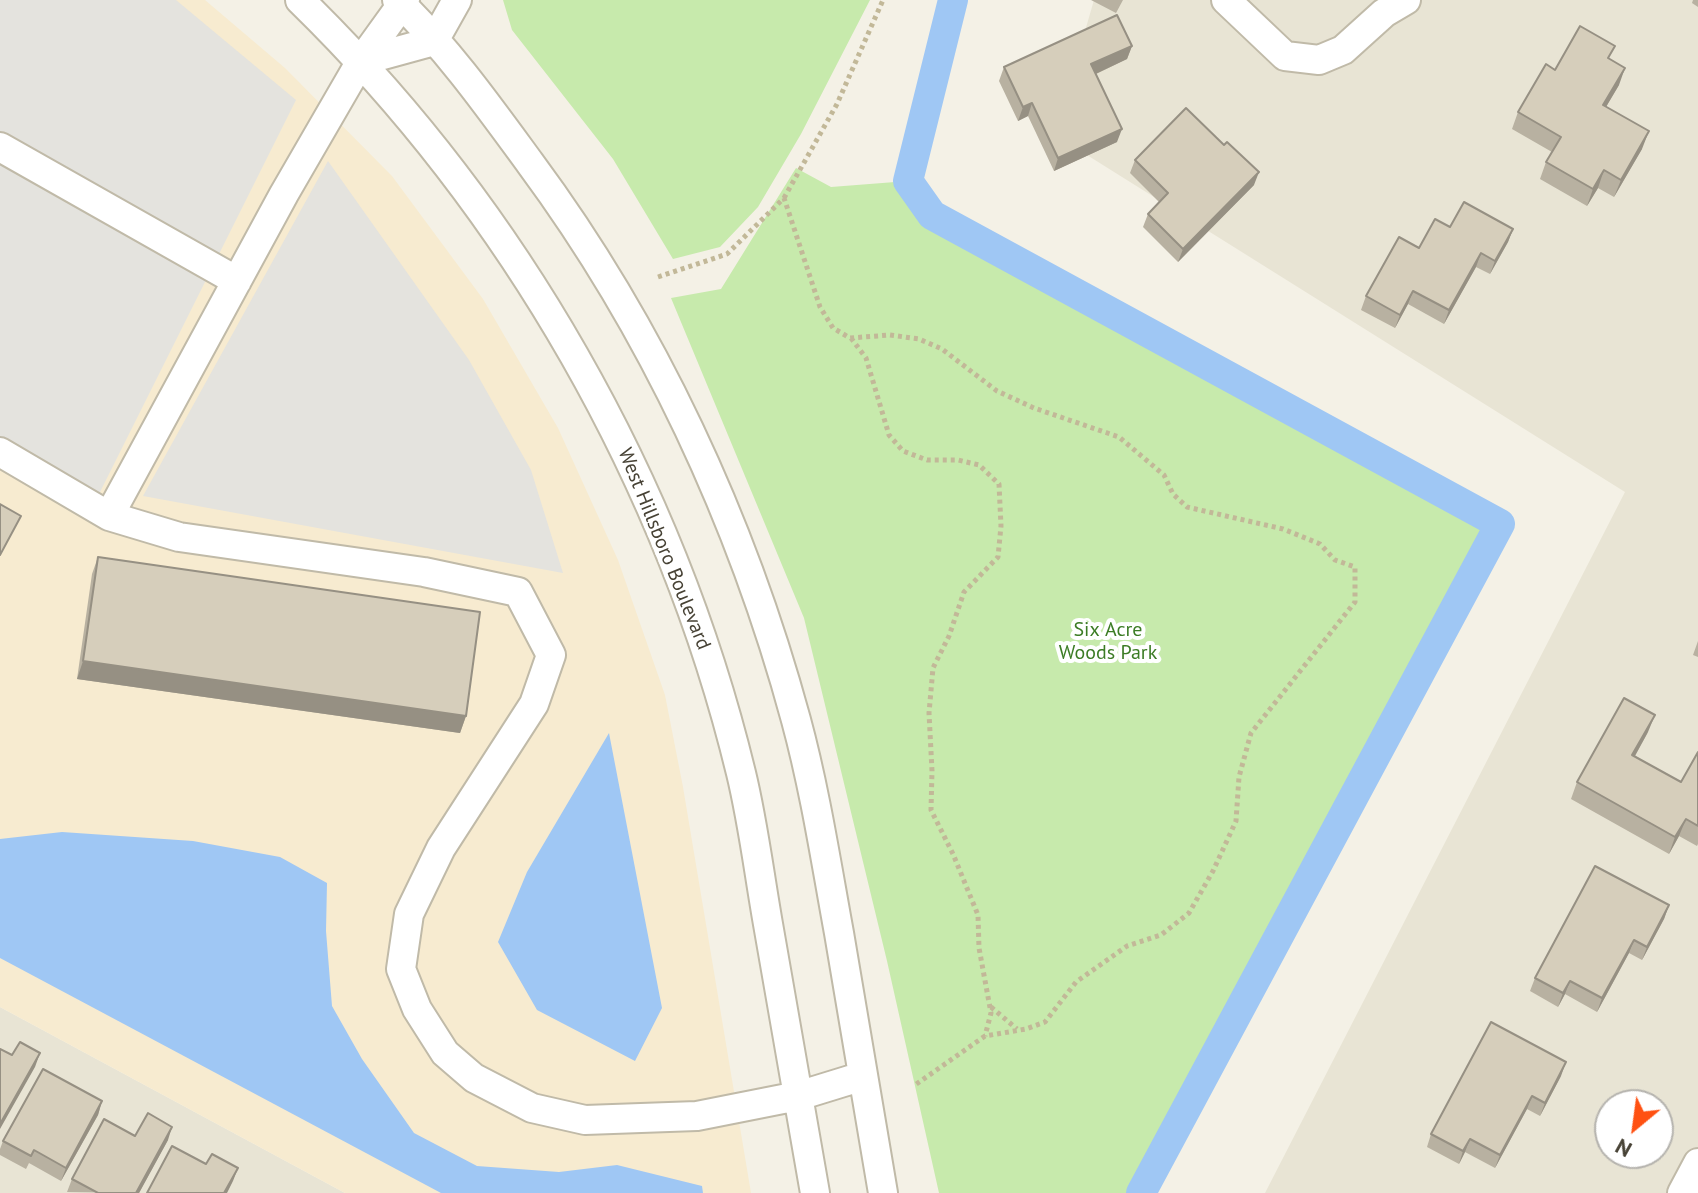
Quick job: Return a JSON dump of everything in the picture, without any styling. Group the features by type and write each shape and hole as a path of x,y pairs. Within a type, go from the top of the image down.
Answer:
{"street":[{"name":"West Hillsboro Boulevard","path":"300,0 361,61 467,193 545,306 613,424 662,535 711,667 741,773 815,1193"},
{"path":"361,61 434,41 457,0"},
{"path":"1226,0 1285,56 1319,60 1343,50 1384,13 1406,0"},
{"path":"109,516 361,61 401,2 509,134 593,254 663,380 726,511 763,612 797,723 822,838 883,1193"},
{"path":"0,147 237,281"},
{"path":"0,452 109,516 179,537 411,570 518,592 551,655 534,704 441,848 409,914 401,969 417,1009 445,1053 474,1078 532,1108 585,1120 697,1116 798,1096 863,1076"},
{"path":"1682,1193 1698,1163"}],"path":[{"path":"658,277 727,254 784,198 837,104 883,0"},
{"path":"784,198 820,307 833,328 850,338 866,358 889,435 903,451 927,460 958,460 979,465 999,484 1001,526 998,557 964,592 949,636 933,668 929,713 931,810 978,915 979,948 990,1007 985,1036"},
{"path":"850,338 890,335 919,339 942,349 997,391 1034,408 1119,437 1164,475 1173,494 1187,507 1283,529 1320,544 1335,560 1355,567 1355,602 1251,733 1239,777 1236,821 1189,913 1161,935 1127,946 1076,982 1045,1022 985,1036 915,1085"},
{"path":"990,1007 1018,1030"}],"shaded area":[{"path":"0,0 205,0 285,68 392,176 483,299 558,428 618,560 665,695 751,1193 345,1193 0,1007"},
{"path":"0,0 176,0 296,100 95,502 0,448"},
{"path":"1094,0 1698,0 1698,1193 1265,1193 1625,492 1055,135"},
{"path":"328,161 469,360 531,470 563,573 143,496"},
{"path":"0,1007 345,1193 0,1193"}],"green space":[{"path":"503,0 870,0 801,134 758,207 720,247 673,259 613,159 512,30"},
{"name":"Six Acre Woods Park","path":"796,168 831,187 908,181 933,215 1500,524 1141,1193 939,1193 887,961 804,618 671,298 721,289"}],"water":[{"path":"609,733 662,1008 635,1061 537,1010 498,942 527,872"},
{"path":"62,832 193,841 280,857 327,883 326,931 332,1006 362,1059 414,1133 477,1166 559,1172 617,1165 702,1186 703,1193 441,1193 0,958 0,839"}],"building":[{"path":"1117,15 1132,46 1091,64 1122,129 1058,158 1032,103 1023,107 1004,67"},
{"path":"1580,26 1615,46 1608,58 1625,68 1603,105 1649,131 1621,180 1604,170 1593,189 1546,162 1561,137 1518,112 1546,64 1555,70"},
{"path":"1186,108 1224,145 1227,142 1259,172 1183,249 1148,214 1168,193 1135,160"},
{"path":"1464,202 1513,229 1495,261 1481,253 1449,310 1413,291 1400,315 1366,296 1399,237 1419,248 1435,219 1450,227"},
{"path":"0,504 21,516 0,555"},
{"path":"98,557 480,612 466,716 83,661"},
{"path":"1624,698 1655,715 1632,755 1681,782 1698,752 1698,826 1686,819 1675,837 1577,782"},
{"path":"1595,866 1669,905 1647,947 1634,940 1602,998 1570,981 1563,993 1535,978"},
{"path":"1491,1022 1566,1062 1545,1103 1532,1096 1500,1155 1470,1139 1463,1151 1431,1134"},
{"path":"20,1042 40,1053 0,1124 0,1049 12,1055"},
{"path":"43,1069 102,1101 66,1168 34,1150 31,1156 3,1141"},
{"path":"148,1113 172,1127 136,1193 98,1193 72,1179 104,1119 135,1136"},
{"path":"172,1146 206,1164 212,1154 238,1168 224,1193 147,1193"}],"waterway":[{"path":"953,0 908,181 932,215 1500,524 1141,1193"}]}
